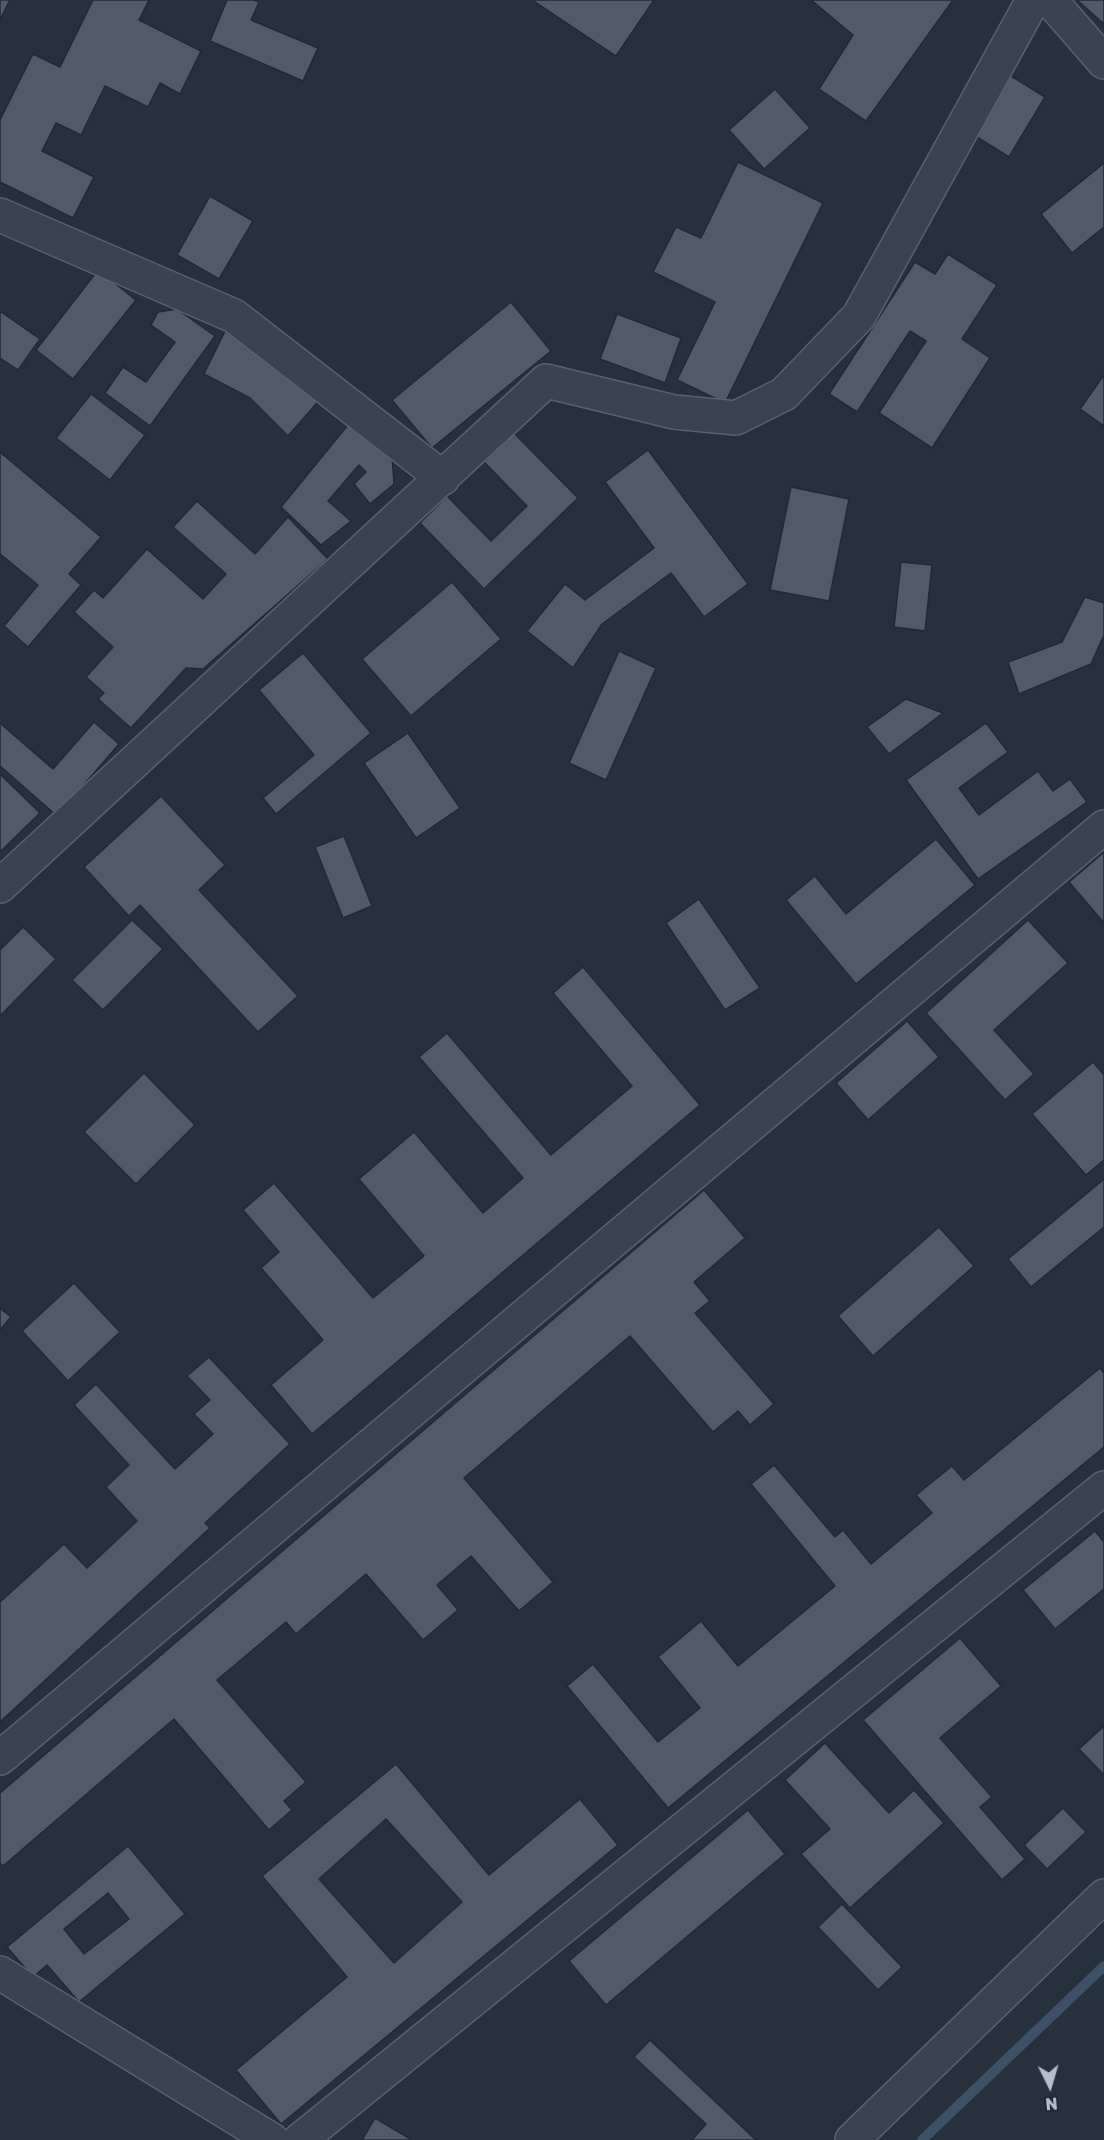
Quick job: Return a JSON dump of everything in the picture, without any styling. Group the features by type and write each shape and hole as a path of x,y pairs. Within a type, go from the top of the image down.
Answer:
{"street":[{"path":"0,885 546,381 674,412 736,418 784,394 859,316 1034,0"},
{"path":"1050,0 1104,62"},
{"path":"0,215 234,316 442,478"},
{"path":"0,1758 1104,827"},
{"path":"300,2140 1104,1488"},
{"path":"852,2140 1104,1896"},
{"path":"0,1973 272,2140"}],"building":[{"path":"0,0 10,0 0,20"},
{"path":"93,0 149,0 139,20 201,51 180,94 160,83 148,107 105,86 81,135 56,123 42,151 94,177 73,218 0,182 0,120 33,54 60,67"},
{"path":"227,0 259,2 251,20 318,48 303,81 210,41"},
{"path":"532,0 654,0 616,56"},
{"path":"811,0 953,0 866,121 819,89 853,35"},
{"path":"1077,0 1104,0 1104,24"},
{"path":"1008,74 1045,97 1009,157 972,134"},
{"path":"775,89 810,128 764,169 729,130"},
{"path":"738,162 823,203 725,403 677,380 715,302 653,272 676,227 701,238"},
{"path":"1104,163 1104,227 1072,253 1041,214"},
{"path":"210,196 253,221 219,279 177,255"},
{"path":"948,254 997,285 962,339 990,358 932,448 879,413 926,341 910,331 857,412 829,394 915,262 935,274"},
{"path":"98,270 136,300 73,379 36,350"},
{"path":"511,302 551,351 432,448 392,400"},
{"path":"177,309 215,336 150,426 105,393 123,367 146,382 175,342 151,325 158,312"},
{"path":"0,311 40,339 18,370 0,358"},
{"path":"617,314 681,338 665,383 600,359"},
{"path":"225,331 323,396 288,436 250,398 204,374"},
{"path":"1104,375 1104,426 1080,409"},
{"path":"91,394 145,435 110,480 56,438"},
{"path":"352,420 392,455 394,484 370,504 354,484 366,472 359,465 328,501 351,521 321,545 281,507"},
{"path":"514,433 578,498 484,589 420,523 447,496 491,541 527,506 484,462"},
{"path":"648,450 748,584 704,617 671,573 602,624 573,668 527,631 565,584 585,600 654,548 605,482"},
{"path":"0,452 101,537 69,574 81,585 28,647 4,626 38,585 0,554"},
{"path":"791,487 849,499 829,601 770,590"},
{"path":"197,501 255,554 288,517 328,559 203,669 186,668 131,728 98,699 104,693 86,677 113,647 74,612 94,590 103,598 147,549 203,599 226,574 173,527"},
{"path":"901,562 932,565 925,631 894,627"},
{"path":"452,582 501,639 411,716 362,659"},
{"path":"1085,597 1104,603 1104,635 1091,664 1019,694 1008,662 1062,642"},
{"path":"619,651 656,668 606,780 569,763"},
{"path":"303,653 371,733 276,814 263,798 314,755 259,690"},
{"path":"906,699 943,713 889,754 867,727"},
{"path":"94,722 119,744 57,816 0,766 0,723 53,769"},
{"path":"986,723 1008,752 959,788 979,815 1038,771 1053,791 1070,779 1087,802 978,879 906,780"},
{"path":"408,733 460,808 416,838 364,763"},
{"path":"0,774 40,813 0,852"},
{"path":"161,796 225,865 199,890 298,996 258,1032 140,905 129,916 84,867"},
{"path":"344,836 372,906 343,918 315,847"},
{"path":"936,839 975,885 856,984 786,900 815,876 846,914"},
{"path":"1104,852 1104,923 1069,882"},
{"path":"699,899 760,988 725,1010 666,923"},
{"path":"132,920 163,949 103,1010 72,980"},
{"path":"1028,920 1068,963 994,1030 1034,1074 1005,1100 926,1013"},
{"path":"23,927 56,959 0,1016 0,950"},
{"path":"583,967 700,1105 312,1434 271,1385 323,1340 261,1268 279,1252 243,1210 274,1183 373,1298 424,1256 359,1179 414,1132 483,1213 523,1178 419,1057 447,1033 551,1155 632,1086 553,993"},
{"path":"907,1021 939,1057 868,1120 836,1083"},
{"path":"1093,1062 1104,1075 1104,1160 1086,1175 1032,1114"},
{"path":"144,1073 195,1125 136,1184 84,1132"},
{"path":"1104,1179 1104,1227 1031,1287 1008,1259"},
{"path":"704,1190 745,1238 694,1282 710,1301 695,1313 774,1404 750,1425 738,1411 713,1432 630,1336 464,1478 553,1582 519,1611 471,1556 437,1585 458,1610 423,1640 366,1574 296,1634 286,1622 217,1680 306,1782 284,1801 292,1810 269,1830 174,1719 3,1866 0,1863 0,1793"},
{"path":"939,1227 974,1266 873,1356 838,1316"},
{"path":"74,1283 120,1332 68,1381 22,1331"},
{"path":"0,1308 11,1317 0,1330"},
{"path":"209,1357 290,1444 205,1523 210,1528 0,1722 0,1602 64,1544 87,1568 137,1521 106,1487 129,1465 74,1405 96,1384 175,1469 213,1434 194,1414 210,1400 187,1376"},
{"path":"1100,1368 1104,1373 1104,1447 668,1808 567,1686 593,1664 658,1742 700,1708 658,1657 701,1621 738,1666 835,1586 751,1484 774,1465 835,1537 843,1530 871,1564 932,1513 916,1495 952,1466 964,1480"},
{"path":"1095,1531 1104,1542 1104,1589 1055,1629 1023,1590"},
{"path":"960,1638 1001,1686 940,1738 992,1797 980,1807 1025,1859 1002,1880 863,1720"},
{"path":"1104,1726 1104,1775 1079,1749"},
{"path":"825,1743 889,1813 914,1790 944,1823 850,1908 801,1854 830,1829 785,1780"},
{"path":"396,1764 489,1875 580,1799 618,1845 281,2124 236,2070 347,1977 262,1876","holes":["386,1819 462,1902 394,1963 319,1879"]},
{"path":"1063,1808 1086,1832 1047,1869 1024,1845"},
{"path":"748,1810 785,1854 606,2005 569,1961"},
{"path":"128,1846 185,1914 79,2002 47,1965 33,1977 7,1947","holes":["108,1893 129,1919 84,1954 64,1929"]},
{"path":"842,1904 902,1967 878,1990 818,1927"},
{"path":"650,2040 756,2140 692,2140 706,2124 634,2057"},
{"path":"375,2118 412,2140 362,2140"}],"waterway":[{"path":"922,2140 1104,1966"}]}
